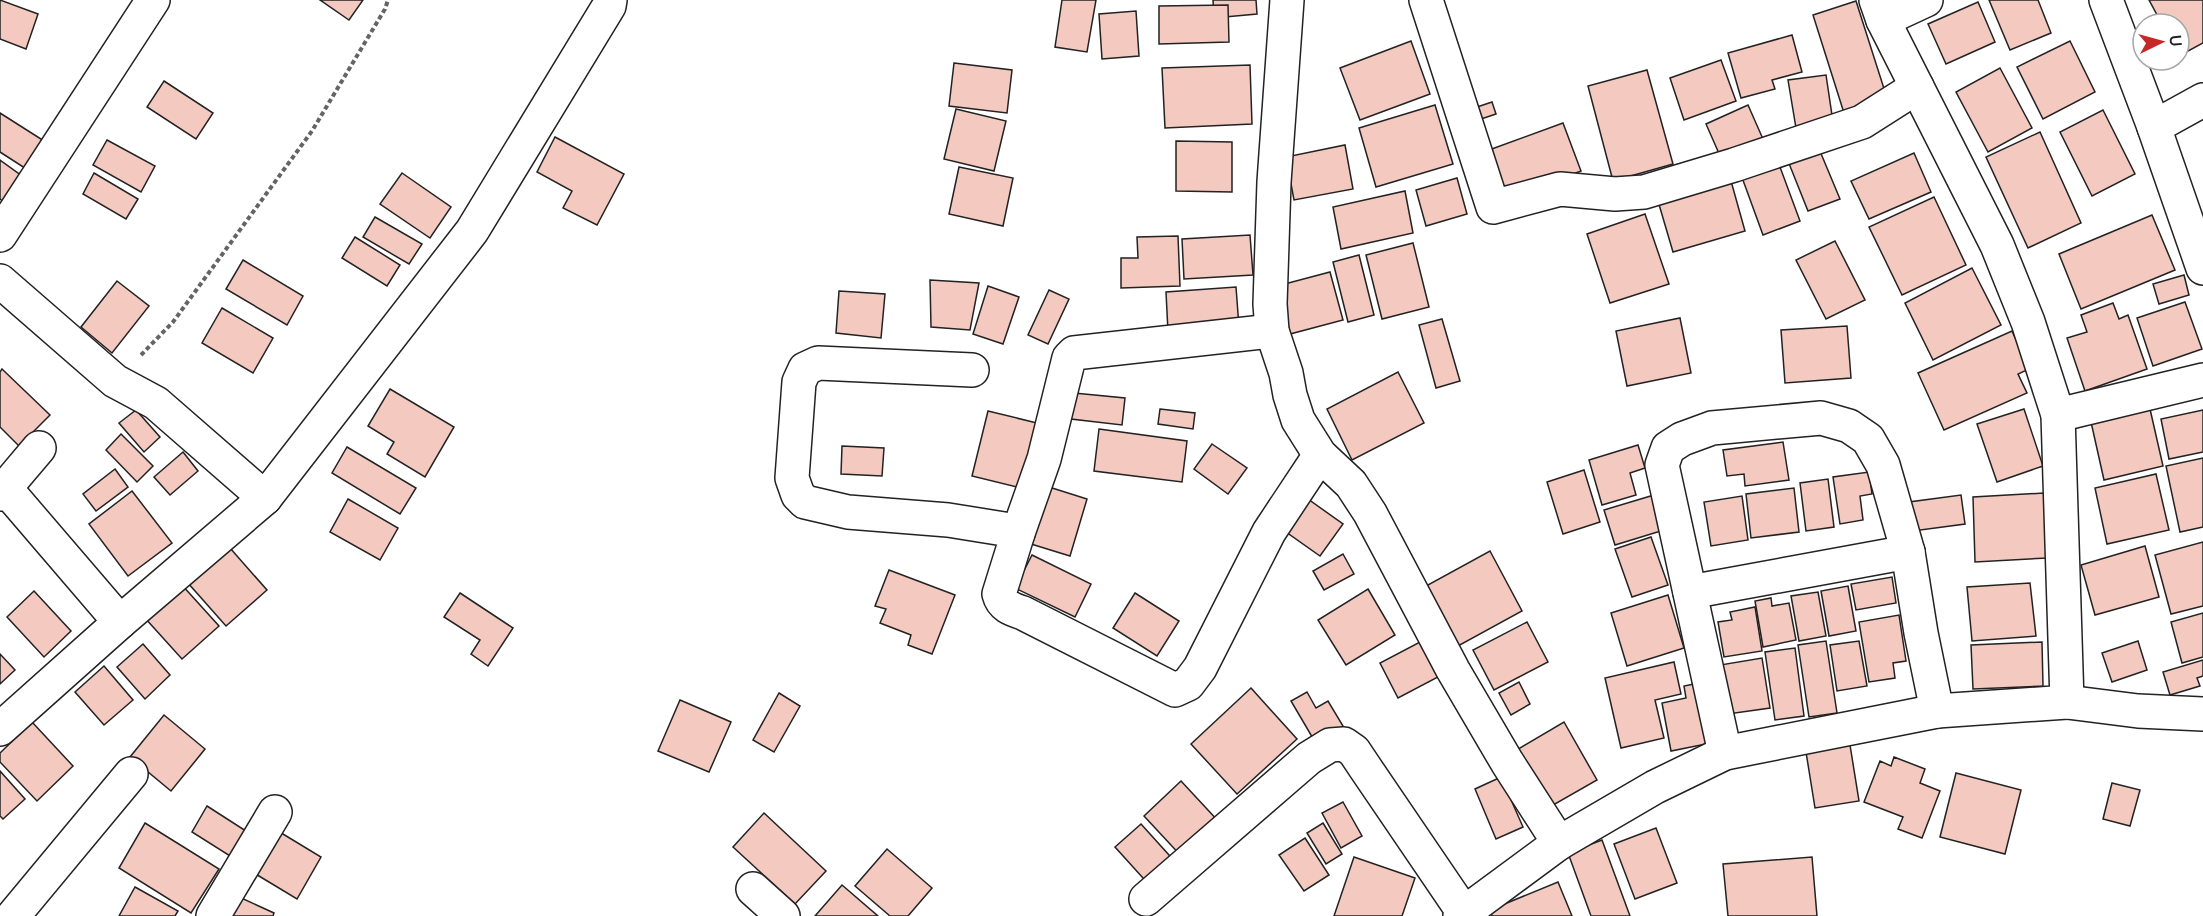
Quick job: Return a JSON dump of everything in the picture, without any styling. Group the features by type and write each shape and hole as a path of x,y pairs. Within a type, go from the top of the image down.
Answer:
{"street":[{"path":"0,235 153,0"},
{"path":"0,729 120,622 265,498 472,231 609,6 610,0"},
{"path":"1287,0 1274,182 1270,304 1272,331 1286,372 1298,420 1320,455 1351,484 1370,513 1459,680 1507,762 1559,843"},
{"path":"1426,0 1493,207 1560,189 1615,194 1644,192 1734,165 1862,122 1917,87"},
{"path":"1926,0 1880,10 1997,245 2028,322 2058,416 2067,702"},
{"path":"2106,0 2203,268"},
{"path":"2154,128 2203,100"},
{"path":"0,281 115,381 156,403 265,498"},
{"path":"1272,331 1074,353 1069,358 1044,459 999,594 1000,601 1005,606 1175,690 1183,688 1195,676 1210,650 1269,532 1320,455"},
{"path":"972,370 818,363 805,369 799,382 792,478 798,495 805,502 848,512 948,520 1018,533"},
{"path":"2058,416 2203,380"},
{"path":"1725,753 1662,465 1668,448 1682,439 1712,428 1821,418 1849,426 1868,439 1883,465 1908,552 1937,711"},
{"path":"39,448 3,491 120,622"},
{"path":"1690,592 1908,552"},
{"path":"1146,899 1309,758 1330,745 1344,744 1354,751 1462,914 1559,843 1655,787 1725,753 1937,711 2067,702 2138,711 2203,714"},
{"path":"13,916 131,774"},
{"path":"213,916 275,812"},
{"path":"753,889 783,916"}],"path":[{"path":"115,381 173,322 312,131 385,9 388,0"}],"building":[{"path":"0,0 38,14 26,49 0,39"},
{"path":"320,0 363,0 349,20"},
{"path":"1062,0 1096,0 1087,52 1055,47"},
{"path":"1213,0 1256,0 1257,14 1214,18"},
{"path":"1989,0 2038,0 2051,33 2010,50"},
{"path":"2149,0 2203,0 2203,43 2191,50 2191,12 2156,12"},
{"path":"1856,1 1887,98 1844,113 1813,15"},
{"path":"1978,2 1995,42 1946,64 1928,24"},
{"path":"1228,5 1229,42 1159,44 1159,6"},
{"path":"1136,11 1139,56 1102,59 1099,14"},
{"path":"1792,35 1802,72 1772,80 1775,89 1741,98 1728,53"},
{"path":"1411,41 1430,94 1360,120 1340,68"},
{"path":"2070,41 2095,92 2043,119 2017,67"},
{"path":"1721,60 1736,101 1684,120 1670,78"},
{"path":"954,63 1012,70 1007,113 949,106"},
{"path":"1250,65 1252,124 1165,128 1162,68"},
{"path":"2000,68 2032,128 1988,152 1956,92"},
{"path":"1647,70 1673,164 1613,181 1588,86"},
{"path":"1826,75 1833,122 1796,128 1788,80"},
{"path":"164,81 213,113 196,139 147,107"},
{"path":"1492,102 1496,114 1475,121 1471,109"},
{"path":"1435,105 1453,164 1376,187 1359,128"},
{"path":"1748,105 1763,139 1721,158 1706,124"},
{"path":"956,109 1006,121 994,171 944,159"},
{"path":"2103,110 2135,174 2092,196 2060,132"},
{"path":"0,113 52,146 34,174 0,152"},
{"path":"1563,123 1581,171 1507,199 1489,150"},
{"path":"2040,132 2081,223 2028,248 1986,157"},
{"path":"555,137 624,174 597,225 563,208 572,191 537,172"},
{"path":"107,140 155,166 141,192 93,165"},
{"path":"1176,141 1232,142 1232,192 1176,191"},
{"path":"1817,144 1840,199 1808,211 1786,156"},
{"path":"1345,145 1353,189 1294,200 1286,157"},
{"path":"1914,153 1931,192 1869,219 1851,181"},
{"path":"1777,159 1800,221 1763,235 1740,172"},
{"path":"0,160 22,176 4,202 0,199"},
{"path":"959,167 1013,178 1003,226 949,214"},
{"path":"94,173 138,199 126,219 83,194"},
{"path":"402,173 451,207 430,238 380,204"},
{"path":"1457,178 1467,214 1426,226 1416,190"},
{"path":"1731,181 1745,231 1673,252 1658,201"},
{"path":"1405,191 1413,233 1341,249 1333,207"},
{"path":"1934,197 1966,265 1902,295 1869,227"},
{"path":"1645,214 1669,284 1610,303 1587,234"},
{"path":"2152,215 2175,270 2081,309 2059,254"},
{"path":"375,217 422,244 409,264 363,237"},
{"path":"1250,235 1253,275 1184,279 1182,239"},
{"path":"1178,236 1180,286 1121,288 1121,258 1138,258 1137,237"},
{"path":"355,237 400,265 387,286 342,258"},
{"path":"1835,241 1865,300 1826,319 1796,260"},
{"path":"1413,243 1429,307 1382,319 1366,255"},
{"path":"1359,255 1374,315 1348,322 1333,262"},
{"path":"243,260 303,296 287,325 226,289"},
{"path":"1972,268 2001,325 1933,360 1905,303"},
{"path":"1330,272 1343,320 1290,334 1277,286"},
{"path":"2184,275 2189,295 2159,304 2153,284"},
{"path":"930,280 979,283 970,330 931,327"},
{"path":"117,281 149,306 112,353 81,327"},
{"path":"988,286 1019,297 1003,344 973,334"},
{"path":"1236,287 1239,327 1168,332 1166,292"},
{"path":"1049,290 1069,299 1048,344 1028,335"},
{"path":"839,291 885,294 881,338 836,333"},
{"path":"2185,302 2202,349 2153,366 2137,318"},
{"path":"2113,303 2119,319 2128,315 2147,369 2085,391 2067,338 2087,332 2081,315"},
{"path":"222,308 273,338 253,373 202,343"},
{"path":"1680,318 1691,373 1627,386 1616,331"},
{"path":"1442,319 1460,381 1436,388 1419,325"},
{"path":"1847,326 1851,378 1785,383 1781,330"},
{"path":"2012,331 2029,369 2018,374 2027,393 1944,430 1918,373"},
{"path":"2,369 50,415 19,446 0,427 0,372"},
{"path":"1398,372 1424,423 1352,460 1327,409"},
{"path":"390,389 454,427 425,477 387,454 394,442 368,426"},
{"path":"1074,393 1125,398 1122,425 1071,419"},
{"path":"1160,409 1195,413 1193,429 1158,424"},
{"path":"2024,409 2043,466 1997,482 1977,424"},
{"path":"2150,409 2163,466 2104,480 2091,422"},
{"path":"136,410 160,437 144,452 119,423"},
{"path":"2203,410 2203,452 2169,459 2161,419"},
{"path":"988,411 1037,423 1021,488 972,476"},
{"path":"1099,429 1187,441 1182,482 1094,471"},
{"path":"121,434 153,466 137,482 106,450"},
{"path":"1783,442 1789,480 1745,486 1744,474 1727,476 1723,450"},
{"path":"1212,444 1247,468 1228,494 1194,469"},
{"path":"1638,445 1645,468 1630,473 1636,495 1602,505 1589,460"},
{"path":"842,446 884,448 882,476 841,474"},
{"path":"347,447 416,488 400,514 332,473"},
{"path":"183,452 198,471 170,495 154,477"},
{"path":"2203,458 2203,527 2180,532 2166,466"},
{"path":"115,469 128,487 96,511 83,494"},
{"path":"1584,470 1600,522 1563,534 1547,482"},
{"path":"1869,472 1872,494 1860,496 1863,520 1840,524 1833,477"},
{"path":"2156,474 2169,530 2107,544 2095,488"},
{"path":"1828,479 1834,527 1806,531 1800,483"},
{"path":"1049,487 1087,499 1070,556 1031,544"},
{"path":"1794,488 1799,532 1751,538 1746,494"},
{"path":"132,491 172,543 128,576 89,524"},
{"path":"2044,493 2047,558 1975,562 1973,497"},
{"path":"1301,494 1343,524 1320,556 1279,527"},
{"path":"1654,495 1664,530 1615,545 1604,510"},
{"path":"1961,495 1965,524 1913,531 1909,502"},
{"path":"1742,496 1748,540 1711,546 1704,502"},
{"path":"348,499 398,528 380,560 330,532"},
{"path":"1651,537 1668,585 1632,597 1615,549"},
{"path":"2203,542 2203,606 2171,614 2155,555"},
{"path":"2145,546 2159,597 2095,615 2081,565"},
{"path":"230,548 267,590 226,626 188,583"},
{"path":"1490,551 1522,611 1458,646 1426,586"},
{"path":"1343,554 1354,574 1324,590 1313,571"},
{"path":"1032,555 1091,584 1075,617 1015,588"},
{"path":"889,570 955,595 932,654 908,645 911,635 880,623 886,609 875,606"},
{"path":"1892,577 1896,603 1856,610 1851,584"},
{"path":"2030,583 2036,636 1972,641 1967,587"},
{"path":"181,584 219,626 182,659 145,618"},
{"path":"1848,586 1856,631 1829,636 1821,591"},
{"path":"1368,589 1395,635 1346,665 1318,620"},
{"path":"34,591 71,631 44,657 7,617"},
{"path":"1818,592 1826,636 1799,641 1791,596"},
{"path":"460,593 513,628 488,666 471,654 480,640 444,617"},
{"path":"1135,593 1179,621 1157,656 1113,628"},
{"path":"1668,595 1684,648 1627,666 1611,613"},
{"path":"1771,598 1772,606 1789,603 1796,640 1763,647 1755,601"},
{"path":"1755,607 1762,651 1724,657 1718,622 1732,620 1730,612"},
{"path":"2203,613 2203,657 2182,663 2171,622"},
{"path":"1899,615 1906,661 1893,663 1895,678 1869,682 1859,622"},
{"path":"1527,622 1548,662 1494,690 1473,650"},
{"path":"1826,641 1837,713 1809,717 1798,645"},
{"path":"1859,641 1867,686 1837,691 1830,645"},
{"path":"2138,641 2147,670 2112,682 2102,653"},
{"path":"1420,642 1438,677 1398,698 1380,663"},
{"path":"2042,642 2043,686 1973,689 1971,645"},
{"path":"143,644 170,675 145,699 117,667"},
{"path":"1795,648 1804,716 1775,720 1765,652"},
{"path":"0,654 15,670 0,684"},
{"path":"1762,658 1770,708 1728,714 1720,665"},
{"path":"2203,660 2203,676 2197,678 2200,686 2170,695 2163,672"},
{"path":"1674,662 1681,694 1655,700 1664,738 1621,748 1605,678"},
{"path":"104,666 133,700 104,725 75,692"},
{"path":"1519,682 1530,704 1511,715 1499,693"},
{"path":"1699,683 1711,743 1671,751 1662,703 1686,698 1684,686"},
{"path":"1251,688 1297,739 1237,794 1191,744"},
{"path":"1307,692 1316,708 1328,701 1346,731 1318,747 1291,701"},
{"path":"779,693 800,706 774,752 753,740"},
{"path":"680,700 731,722 709,772 658,751"},
{"path":"164,715 205,749 171,791 130,757"},
{"path":"32,722 73,766 37,801 0,762 0,753"},
{"path":"1564,722 1597,780 1548,808 1515,751"},
{"path":"1850,745 1859,801 1815,808 1806,752"},
{"path":"1894,757 1925,769 1920,783 1940,791 1922,838 1898,829 1903,817 1864,802 1880,761 1891,766"},
{"path":"0,771 25,799 3,819 0,816"},
{"path":"1956,773 2021,790 2005,854 1940,837"},
{"path":"1501,777 1523,827 1496,839 1475,789"},
{"path":"1181,781 1220,823 1183,858 1144,816"},
{"path":"2112,783 2140,790 2130,826 2103,819"},
{"path":"1343,802 1362,836 1341,848 1322,813"},
{"path":"207,806 246,831 230,856 192,832"},
{"path":"764,813 826,871 795,904 733,847"},
{"path":"145,823 219,869 191,913 119,868"},
{"path":"1323,823 1342,854 1326,864 1307,833"},
{"path":"1141,824 1178,865 1152,888 1115,847"},
{"path":"1656,828 1677,883 1635,899 1614,844"},
{"path":"278,831 321,857 297,899 254,873"},
{"path":"1305,838 1329,875 1304,891 1279,855"},
{"path":"1602,840 1630,916 1591,916 1568,853"},
{"path":"887,849 932,888 908,916 890,916 855,886"},
{"path":"1354,857 1415,878 1402,916 1334,916"},
{"path":"1812,857 1817,916 1728,916 1723,864"},
{"path":"1558,882 1572,916 1492,916 1490,910"},
{"path":"842,885 878,916 815,916"},
{"path":"135,887 178,911 175,916 119,916"},
{"path":"237,896 274,913 273,916 228,916"}]}
